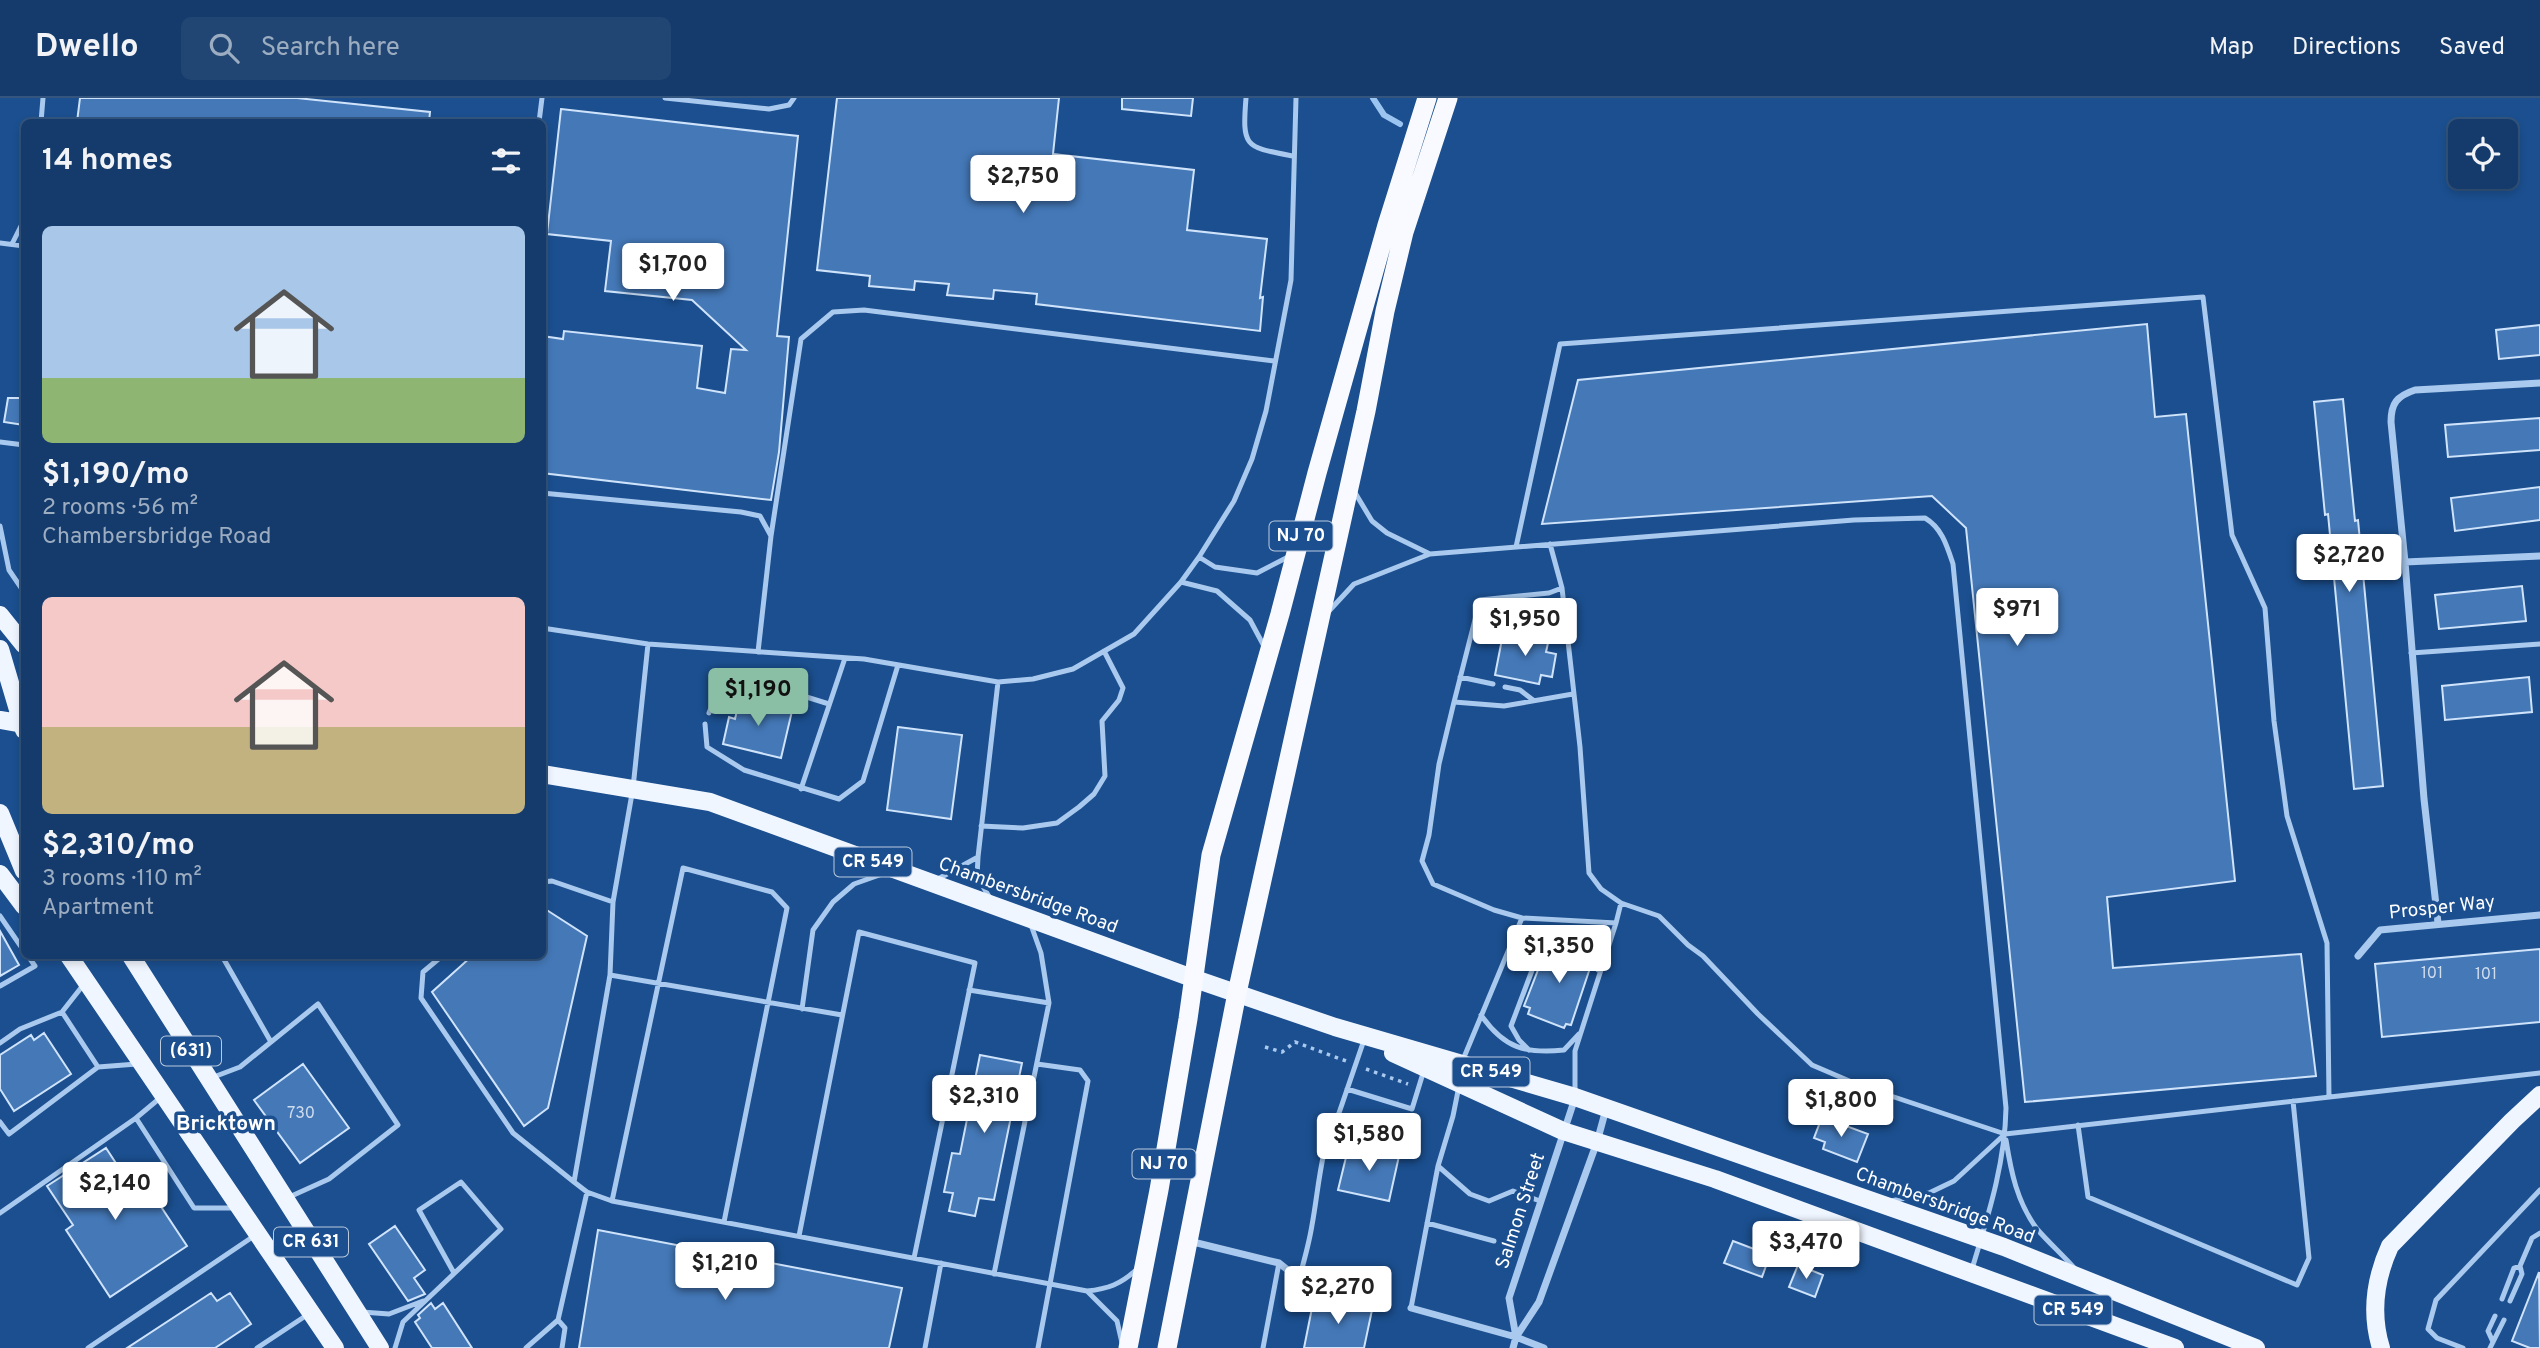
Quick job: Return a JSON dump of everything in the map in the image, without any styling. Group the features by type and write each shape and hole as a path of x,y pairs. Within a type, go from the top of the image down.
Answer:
{"highway":[{"name":"NJ 70","path":"1126,1348 1146,1260 1195,979 1211,855 1387,225 1427,98"},
{"name":"NJ 70","path":"1167,1348 1237,993 1385,311 1405,232 1448,98"}],"main road":[{"path":"0,615 21,641"},
{"path":"0,649 21,716"},
{"path":"0,720 21,725"},
{"name":"Chambersbridge Road","path":"546,775 710,803 1195,979 1335,1027 1575,1097 1981,1239 2256,1348"},
{"path":"0,813 21,864"},
{"path":"3,884 21,903"},
{"path":"69,959 87,983"},
{"name":"(631)","path":"133,959 243,1134"},
{"name":"CR 631","path":"87,983 335,1348"},
{"name":"Chambersbridge Road","path":"1335,1027 1563,1130 1715,1180 2175,1348"},
{"path":"2381,1348 2376,1334 2374,1305 2379,1270 2390,1246 2512,1121 2540,1096"},
{"name":"CR 631","path":"243,1134 380,1348"}],"street":[{"path":"2438,923 2411,653 2391,407 2399,395 2415,390 2540,383"},
{"path":"2404,562 2540,556"},
{"name":"Prosper Way","path":"2358,956 2380,930 2540,915"},
{"name":"Salmon Street","path":"1516,1337 1509,1298 1575,1097"},
{"name":"Salmon Street","path":"1513,1348 1516,1337 1539,1302 1597,1142 1606,1109"},
{"path":"1189,1241 1279,1263 1300,1279 1346,1289"},
{"path":"1411,1308 1516,1337 1544,1348"}],"lane":[{"path":"41,119 43,98"},
{"path":"539,119 542,98"},
{"path":"665,98 769,109 789,105 794,98"},
{"path":"1246,98 1243,131 1249,142 1258,150 1293,156"},
{"path":"546,629 648,644 845,658 998,682 1073,669 1134,634 1181,582 1199,557 1234,500 1252,459 1266,411 1293,257 1296,98"},
{"path":"12,244 21,226"},
{"path":"0,243 21,246"},
{"path":"1516,547 1560,344 2203,297 2232,535 2265,608 2274,721 2287,816 2327,943 2329,1097"},
{"path":"758,652 771,536 801,340 833,312 864,310 1274,361"},
{"path":"0,442 21,445"},
{"path":"1349,482 1372,521 1387,533 1430,554"},
{"path":"546,493 741,512 760,516 771,536"},
{"path":"1318,624 1354,584 1430,554 1854,520 1925,517 1933,522 1945,538 1953,564 2006,1108 1998,1179 1971,1272"},
{"path":"0,526 9,569 21,587"},
{"path":"1550,544 1562,588 1580,747 1589,873 1601,890 1621,904 1659,916 1812,1065 1861,1086 2005,1134 2540,1073"},
{"path":"1199,557 1215,567 1257,573 1296,553"},
{"path":"1181,582 1217,591 1250,620 1269,655"},
{"path":"1562,588 1549,593 1480,600 1439,764 1429,835 1422,861 1433,884 1494,910 1521,918 1616,923"},
{"path":"574,1182 610,975 613,902 633,788 648,644"},
{"path":"2411,653 2540,644"},
{"path":"981,826 1023,828 1057,823 1094,794 1105,776 1102,721 1119,700 1123,688 1104,652"},
{"path":"801,789 845,658"},
{"path":"705,724 707,747 744,771 839,799 863,781 898,665"},
{"path":"1460,677 1493,684"},
{"path":"709,713 717,691 732,679 752,680 829,704"},
{"path":"995,906 977,877 998,682"},
{"path":"1505,687 1520,690 1533,701"},
{"path":"1454,702 1504,706 1573,694"},
{"path":"930,883 978,857"},
{"path":"612,1200 683,868 772,892 787,908 724,1222"},
{"path":"802,1009 813,930 833,902 854,884 894,869"},
{"path":"546,882 552,881 613,902"},
{"path":"1575,1097 1575,1051 1621,904"},
{"path":"0,916 21,947"},
{"path":"1461,1064 1521,918"},
{"path":"995,1274 1049,1003 1041,953 1029,919"},
{"path":"799,1236 859,932 975,963 914,1258"},
{"path":"1529,1050 1511,1026 1545,936 1567,934 1588,942 1596,949 1599,961 1597,982"},
{"path":"0,986 35,966 30,959"},
{"path":"224,959 271,1042"},
{"path":"438,959 423,972 421,998 513,1133 587,1192 612,1200 1087,1291 1104,1289 1124,1281 1146,1260"},
{"path":"610,975 842,1016"},
{"path":"0,1043 20,1029 62,1012 87,983"},
{"path":"969,990 1049,1003"},
{"path":"208,1078 240,1067 318,1004 398,1125 329,1180 284,1200"},
{"path":"62,1012 98,1067"},
{"path":"1481,1015 1490,1029 1512,1046 1537,1052 1564,1050 1582,1031"},
{"path":"1300,1279 1324,1156 1364,1040"},
{"path":"0,1122 9,1134 98,1067 141,1064"},
{"path":"1037,1064 1080,1070 1088,1081 1052,1285 1038,1348"},
{"path":"1348,1089 1412,1109 1425,1068"},
{"path":"1411,1308 1438,1166 1453,1116 1459,1083"},
{"path":"0,1213 136,1118 163,1096"},
{"path":"2078,1125 2088,1197 2297,1285 2309,1258 2293,1101"},
{"path":"136,1118 194,1208 239,1208"},
{"path":"1879,1204 1929,1193 1954,1181 2005,1134"},
{"path":"2005,1134 2012,1178 2022,1204 2038,1229 2084,1279"},
{"path":"1438,1166 1470,1195 1489,1201 1513,1191 1540,1201"},
{"path":"395,1348 403,1322 501,1229 461,1182 419,1210 454,1273"},
{"path":"2463,1348 2437,1338 2428,1329 2436,1300 2540,1190"},
{"path":"526,1348 558,1320 587,1192"},
{"path":"1427,1223 1494,1241"},
{"path":"2510,1301 2532,1238 2540,1233"},
{"path":"88,1348 257,1234"},
{"path":"925,1348 941,1263"},
{"path":"1263,1348 1279,1263"},
{"path":"2502,1298 2514,1268 2520,1266"},
{"path":"1087,1291 1117,1321 1126,1348"},
{"path":"356,1312 389,1314 426,1300"},
{"path":"257,1348 311,1312"},
{"path":"2491,1345 2488,1331 2495,1316"},
{"path":"558,1320 565,1328 562,1348"},
{"path":"2491,1345 2504,1320"}],"path":[{"path":"1265,1046 1282,1052 1294,1042 1419,1088"}],"building":[{"path":"80,98 297,98 430,112 429,119 77,119"},
{"path":"837,98 1059,98 1053,154 1194,170 1187,230 1267,239 1260,298 1263,297 1260,331 1036,304 1037,294 994,290 993,299 947,295 949,284 915,281 914,290 869,286 870,276 817,270"},
{"path":"1122,98 1193,98 1191,116 1122,109"},
{"path":"561,109 798,136 777,336 789,337 779,452 771,500 546,473 546,337 563,339 564,331 702,346 697,388 725,393 731,349 746,350 692,300 605,291 611,241 547,234"},
{"path":"2147,324 2155,417 2186,414 2235,881 2107,897 2113,968 2301,954 2316,1076 2025,1102 1966,528 1932,496 1542,524 1578,380"},
{"path":"2540,325 2540,355 2499,359 2496,330"},
{"path":"8,398 21,398 21,425 4,422"},
{"path":"2343,399 2355,521 2358,520 2383,786 2354,789 2328,514 2325,515 2314,402"},
{"path":"2540,418 2540,450 2448,457 2445,425"},
{"path":"2540,487 2540,520 2455,531 2451,498"},
{"path":"2522,586 2526,621 2439,629 2435,595"},
{"path":"1521,632 1541,636 1540,641 1548,643 1546,652 1556,654 1552,677 1541,675 1539,684 1495,675 1503,634 1520,637"},
{"path":"2529,677 2532,712 2445,720 2442,686"},
{"path":"740,698 792,711 781,758 723,744 729,717 735,719"},
{"path":"898,727 962,735 951,819 887,810"},
{"path":"546,910 587,936 548,1108 524,1126 432,992 469,959 546,959"},
{"path":"0,931 19,965 0,976"},
{"path":"1555,941 1590,954 1589,961 1592,962 1571,1025 1566,1024 1564,1028 1528,1014 1530,1008 1524,1006 1547,947 1552,948"},
{"path":"2540,949 2540,1022 2382,1037 2375,964"},
{"path":"44,1033 71,1074 14,1111 0,1089 0,1055 31,1035 34,1040"},
{"path":"980,1055 1022,1063 994,1200 979,1198 975,1216 949,1211 953,1193 944,1192 952,1153 960,1154"},
{"path":"303,1064 349,1128 300,1163 254,1100"},
{"path":"1822,1117 1868,1134 1857,1162 1823,1149 1825,1142 1814,1138"},
{"path":"1349,1145 1399,1156 1389,1201 1338,1190"},
{"path":"106,1148 127,1180 138,1172 187,1246 110,1297 66,1230 73,1225 47,1186"},
{"path":"395,1226 425,1270 414,1278 425,1294 408,1301 369,1244"},
{"path":"598,1230 902,1288 889,1348 579,1348"},
{"path":"1733,1241 1770,1255 1762,1277 1724,1263"},
{"path":"1798,1265 1823,1275 1815,1297 1789,1287"},
{"path":"2539,1272 2540,1348 2530,1348 2512,1341"},
{"path":"211,1293 217,1301 230,1293 251,1324 215,1348 127,1348"},
{"path":"1326,1300 1372,1310 1364,1348 1304,1348 1312,1308"},
{"path":"431,1303 435,1309 443,1303 472,1348 432,1348 415,1322 420,1318 418,1315"}],"waterway":[{"path":"1373,98 1384,115 1400,124"}],"district":[{"name":"Bricktown","path":"226,1124"}]}
